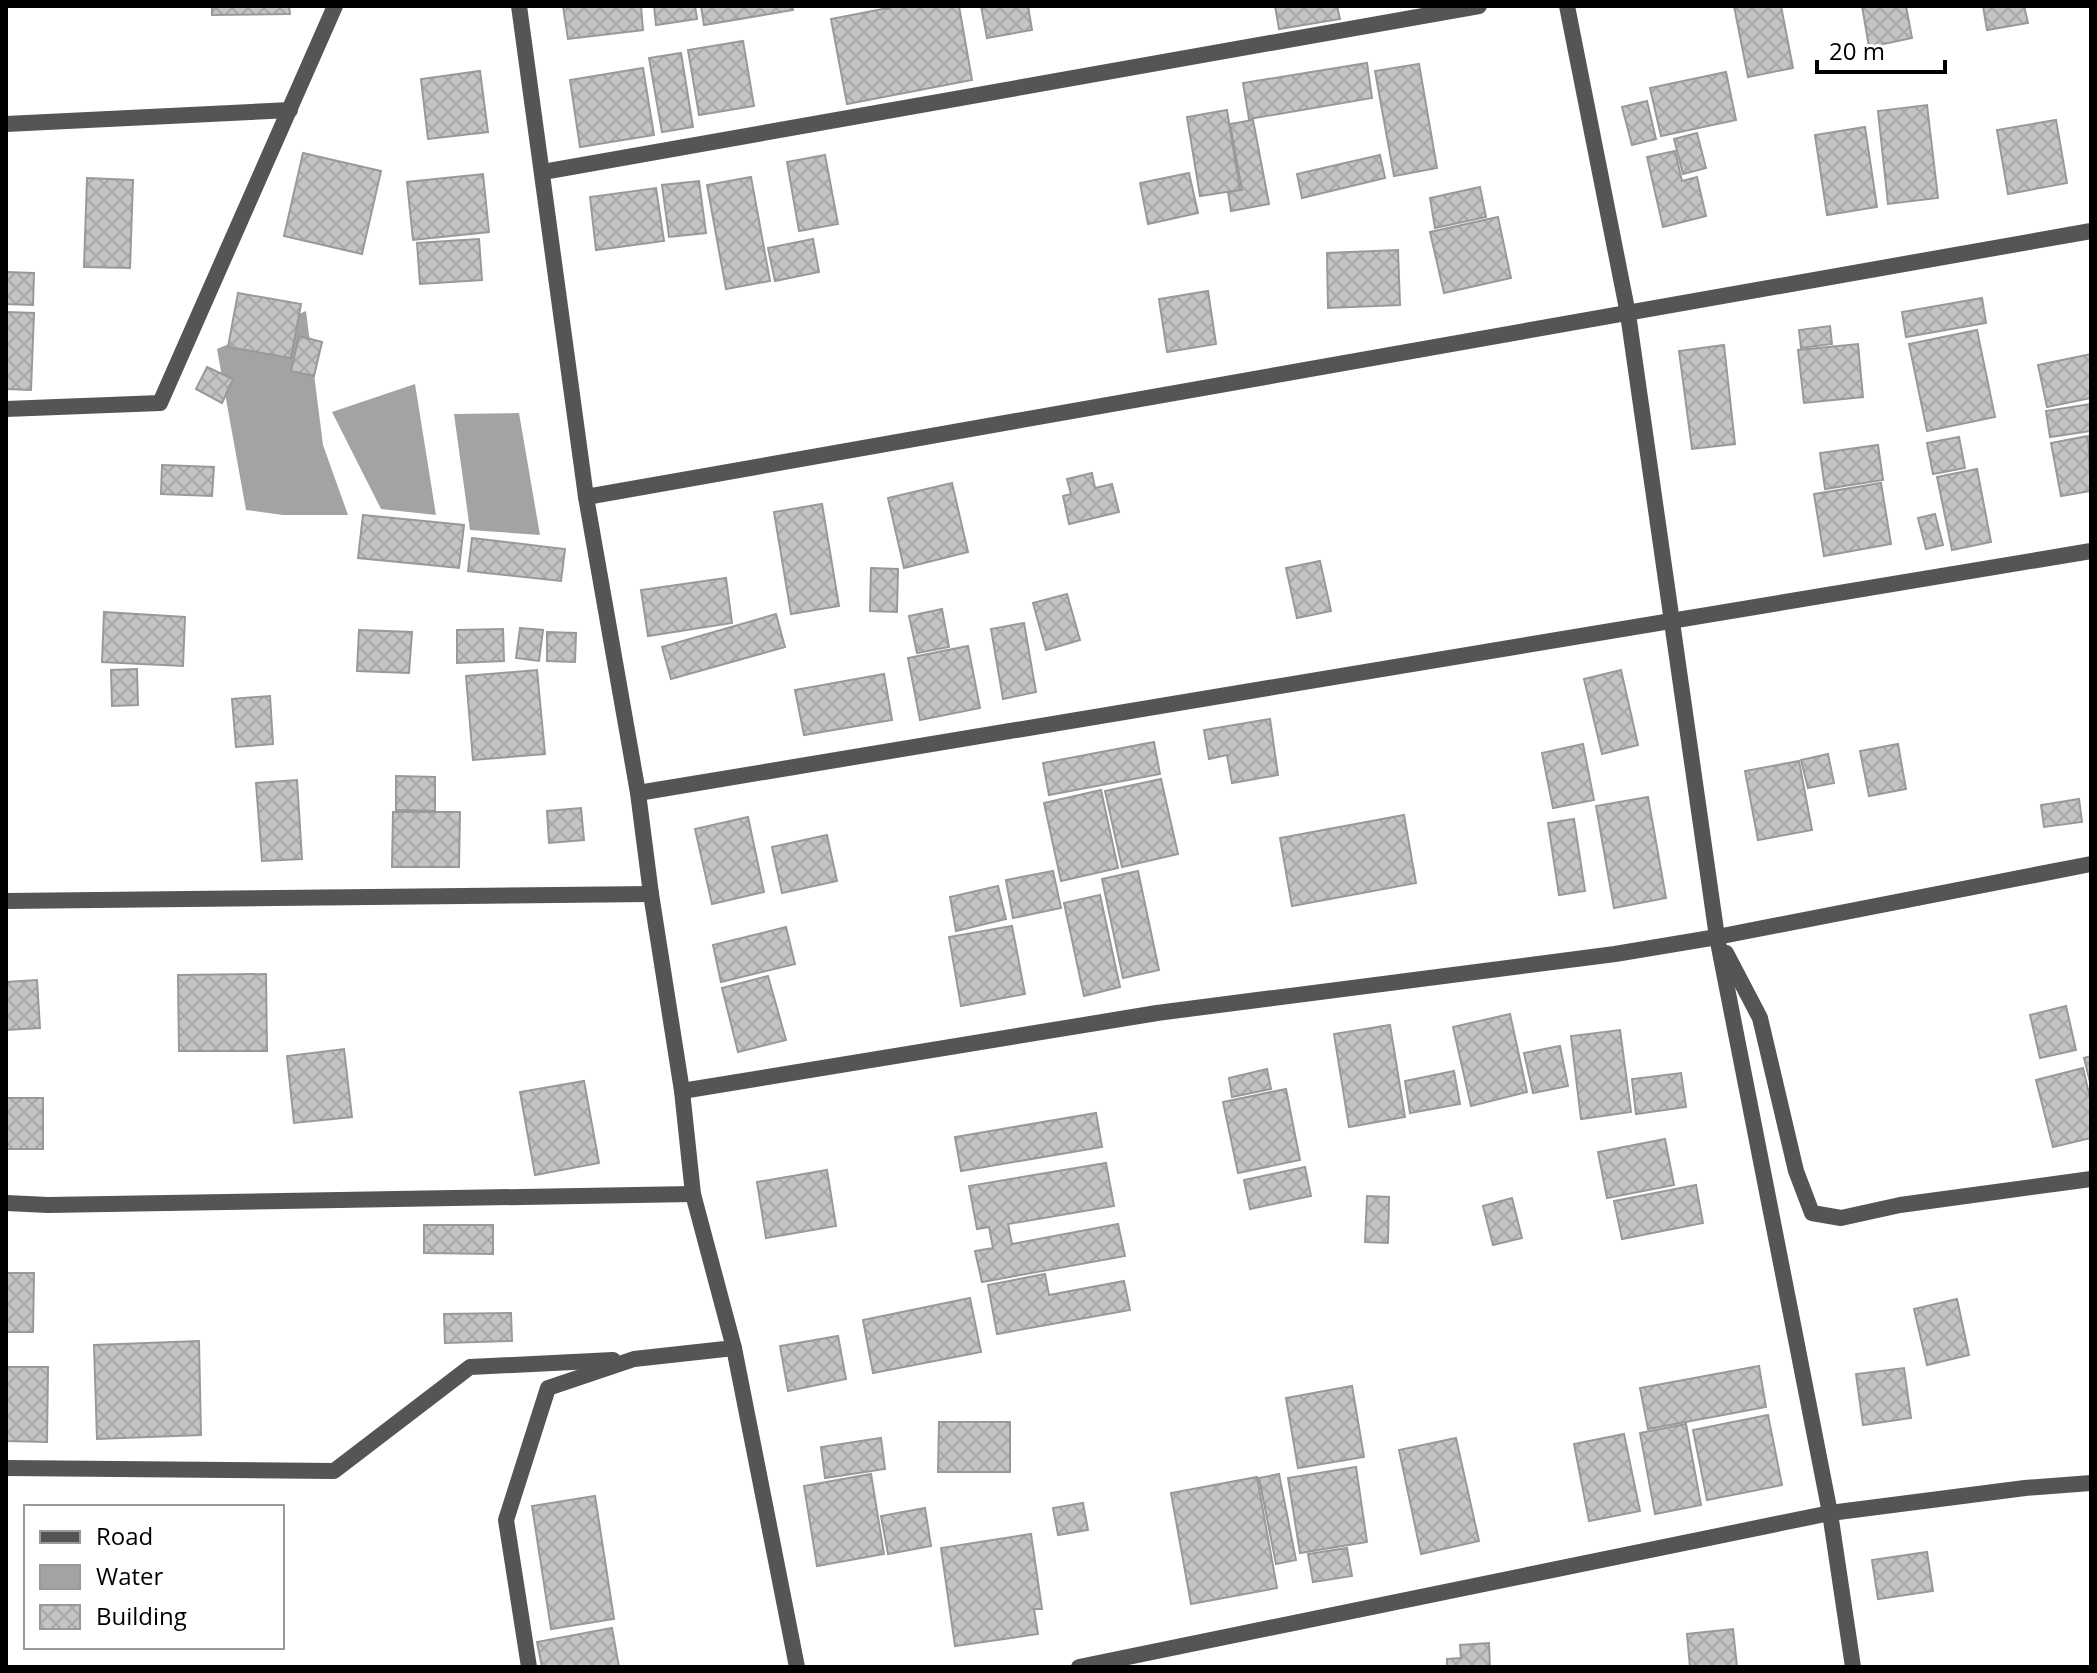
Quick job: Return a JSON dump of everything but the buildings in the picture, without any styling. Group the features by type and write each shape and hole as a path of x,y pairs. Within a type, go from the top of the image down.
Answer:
{"street":[{"path":"6,409 160,403 335,6"},
{"path":"519,6 586,497 638,793 682,1091 693,1194 734,1348 797,1667"},
{"path":"543,172 1479,6"},
{"path":"1567,6 1628,314 1717,937 1830,1513 1853,1667"},
{"path":"6,124 290,110"},
{"path":"586,497 2091,231"},
{"path":"638,793 2091,551"},
{"path":"682,1091 1157,1013 1615,954 2091,864"},
{"path":"6,901 651,894"},
{"path":"1717,937 1760,1018 1796,1171 1812,1213 1841,1218 1900,1205 2091,1179"},
{"path":"6,1203 693,1194"},
{"path":"6,1468 334,1471 470,1367 634,1359 734,1348"},
{"path":"529,1667 506,1520 548,1388 634,1359"},
{"path":"1079,1667 1830,1513 2025,1488 2091,1483"}],"water":[{"path":"306,311 323,445 348,515 283,515 246,510 217,349"},
{"path":"415,384 436,515 381,509 332,412"},
{"path":"519,413 540,535 470,530 454,414"}]}
